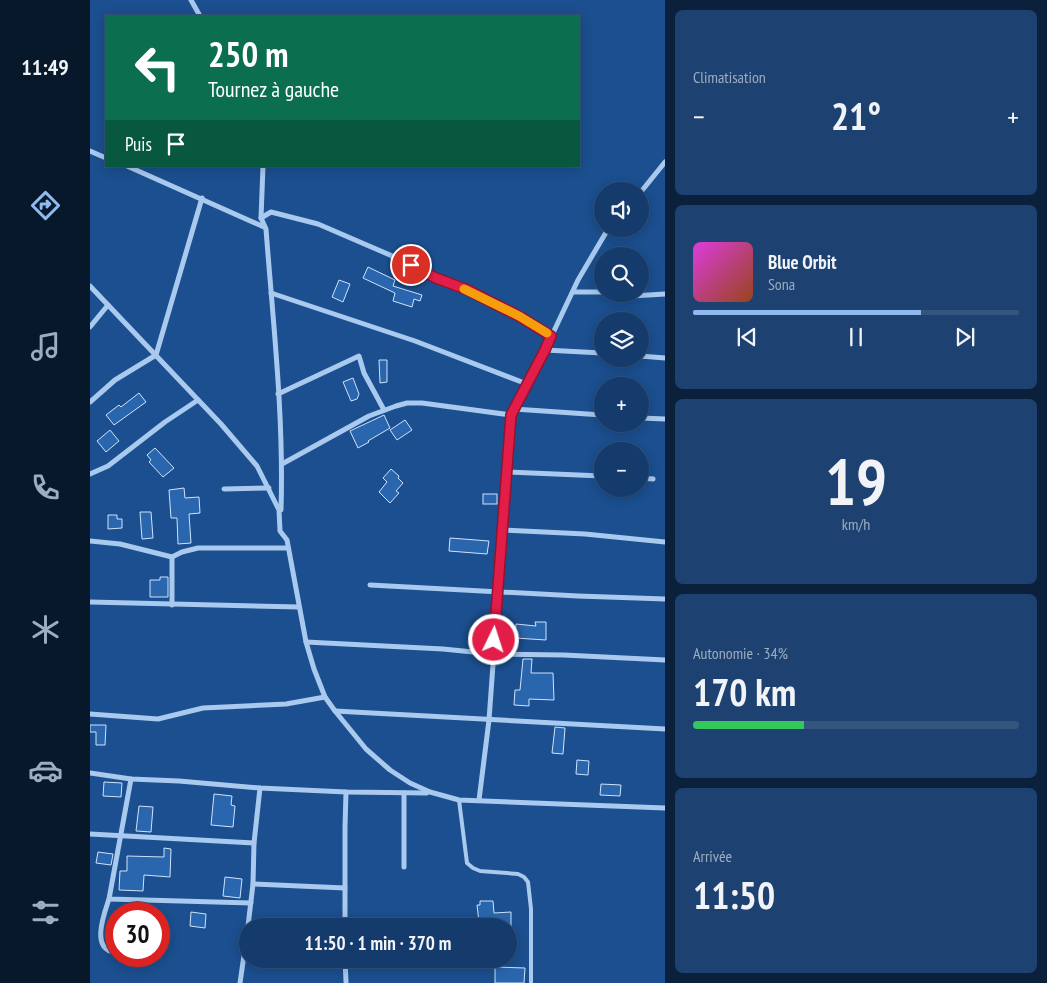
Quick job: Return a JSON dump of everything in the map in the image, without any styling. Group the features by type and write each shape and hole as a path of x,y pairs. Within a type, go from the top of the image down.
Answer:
{"street":[{"path":"191,0 199,15"},
{"path":"90,151 105,158"},
{"path":"649,182 664,162"},
{"path":"129,167 202,198 266,229"},
{"path":"263,167 261,218 266,229 282,464 280,531"},
{"path":"90,402 115,380 156,355 202,198"},
{"path":"261,218 271,212 318,224 390,255 436,278 468,290 519,316 551,336"},
{"path":"479,800 489,720 511,415 545,350 578,280 603,237"},
{"path":"90,286 240,445 257,466 279,510 280,531 287,540 306,642 325,698 366,749 378,760 410,783 430,792 459,800 664,808"},
{"path":"271,292 415,341 527,384"},
{"path":"573,292 594,292"},
{"path":"649,295 664,294"},
{"path":"90,327 108,305"},
{"path":"545,350 594,353"},
{"path":"278,394 359,356 364,373 384,410"},
{"path":"649,357 664,358"},
{"path":"90,474 108,466 165,422 198,400"},
{"path":"282,464 369,416 407,403 422,403 511,415"},
{"path":"514,409 594,414"},
{"path":"649,418 664,419"},
{"path":"506,472 594,476"},
{"path":"649,479 653,479"},
{"path":"224,489 269,488"},
{"path":"503,530 585,534 664,542"},
{"path":"90,541 120,544 172,557 198,548 288,548"},
{"path":"172,557 172,605"},
{"path":"370,585 664,599"},
{"path":"90,602 299,607"},
{"path":"306,642 443,649 493,654 664,660"},
{"path":"90,714 158,719 204,708 286,704 325,698"},
{"path":"335,711 664,729"},
{"path":"90,772 131,779 260,788 346,792 430,792"},
{"path":"108,902 131,779"},
{"path":"249,918 260,788"},
{"path":"345,918 344,827 346,792"},
{"path":"404,793 404,867"},
{"path":"90,834 254,843"},
{"path":"253,884 345,888"},
{"path":"109,899 251,903"},
{"path":"105,912 102,921 101,941 105,949"},
{"path":"240,983 242,968"},
{"path":"345,968 346,982"}],"lane":[{"path":"459,800 467,863 480,871 518,874 528,882 531,909 531,983"}],"building":[{"path":"368,267 395,280 393,286 422,295 420,301 414,299 412,307 393,301 395,293 363,278"},
{"path":"339,280 350,284 343,302 332,297"},
{"path":"379,360 387,360 387,382 380,383"},
{"path":"353,378 359,394 357,399 351,401 343,382"},
{"path":"139,393 146,402 114,425 106,415 119,405 121,407"},
{"path":"384,415 390,428 358,448 350,431"},
{"path":"405,420 412,430 397,440 390,430"},
{"path":"110,430 119,441 106,452 97,441"},
{"path":"155,448 174,468 163,477 149,462 151,460 147,455"},
{"path":"391,469 399,476 398,478 403,483 396,491 399,493 390,503 379,492 387,482 383,478"},
{"path":"184,488 185,498 199,497 200,513 189,514 191,543 178,544 177,518 171,518 169,490"},
{"path":"483,494 497,494 497,504 483,504"},
{"path":"140,512 151,512 153,538 142,539"},
{"path":"108,515 117,515 117,519 122,519 122,528 108,529"},
{"path":"450,538 489,541 487,554 449,551"},
{"path":"160,577 168,577 168,597 150,597 150,580 160,580"},
{"path":"535,622 546,622 546,640 515,638 516,624 536,626"},
{"path":"523,659 532,659 531,673 553,673 554,700 529,699 529,706 514,705 515,690 520,690"},
{"path":"90,725 106,725 105,745 96,745 96,732 90,732"},
{"path":"555,727 565,728 563,754 552,753"},
{"path":"577,760 589,761 588,775 576,774"},
{"path":"104,782 122,783 121,797 103,796"},
{"path":"601,784 621,785 620,796 600,795"},
{"path":"214,794 232,796 231,805 235,806 233,827 211,825"},
{"path":"139,806 153,807 151,832 136,831"},
{"path":"164,848 171,849 170,877 144,875 143,891 119,890 120,871 127,871 127,856 164,857"},
{"path":"98,852 113,854 111,865 96,863"},
{"path":"225,877 242,879 240,898 223,896"},
{"path":"480,901 493,901 494,913 511,912 511,918 479,918 477,905 480,905"},
{"path":"191,912 206,914 205,928 190,926"},
{"path":"495,968 525,968 524,983 495,983"}],"slow traffic":[{"path":"464,289 519,316 547,333"}],"route":[{"path":"411,265 436,278 468,290 519,316 551,336 511,415 494,640"}]}
